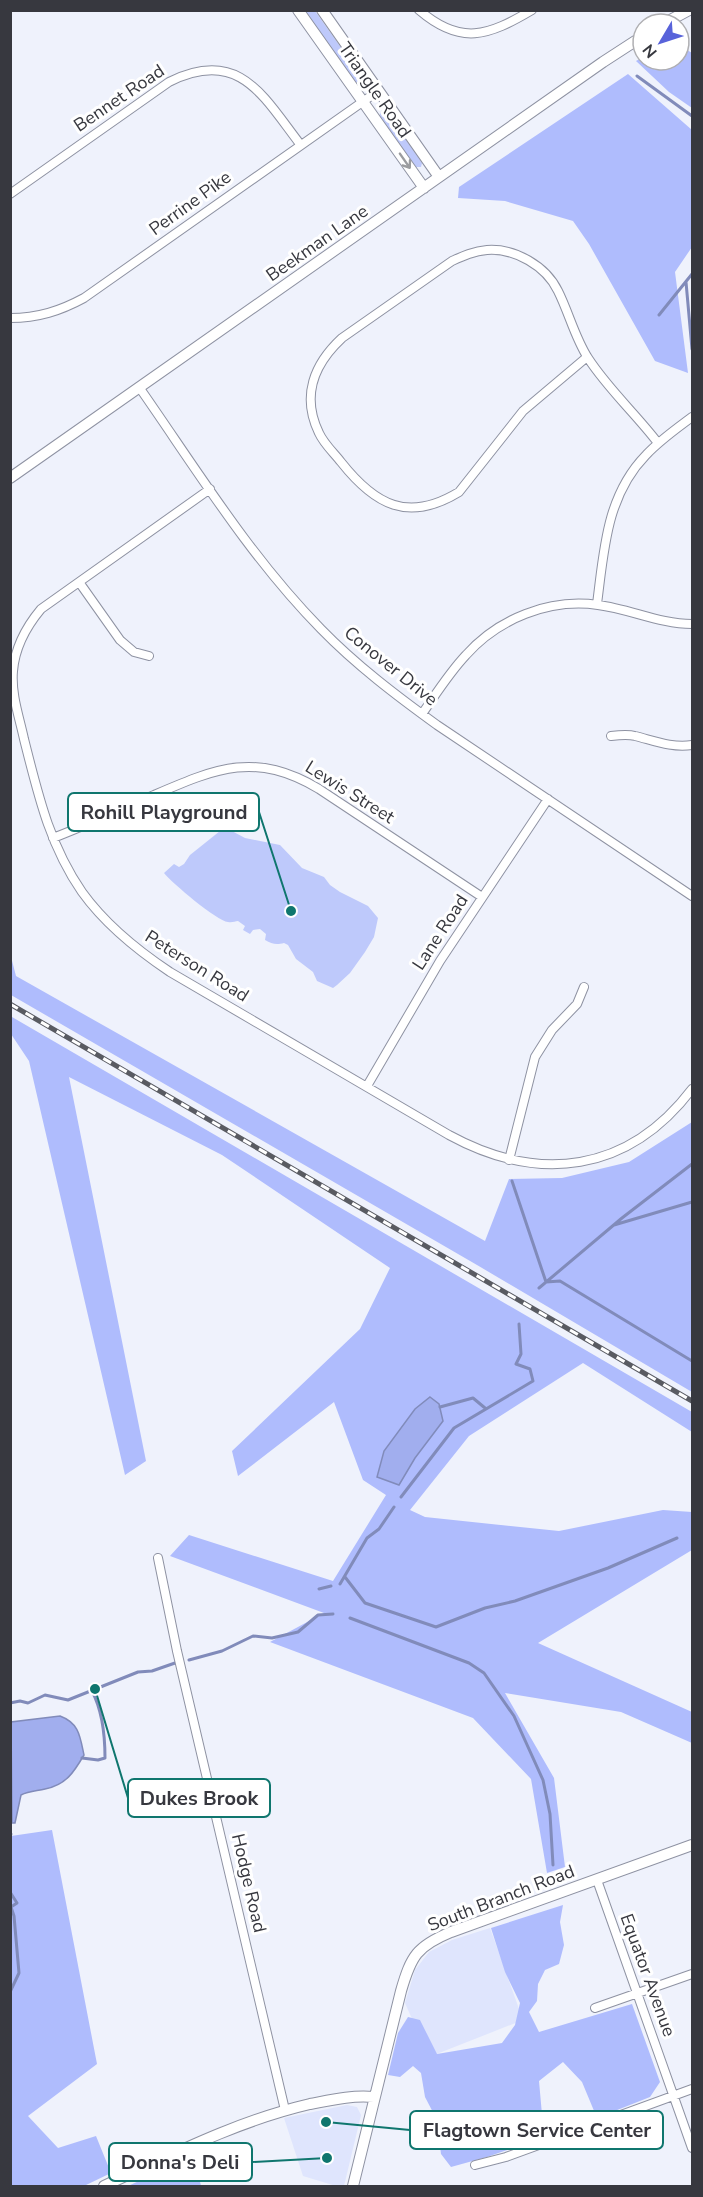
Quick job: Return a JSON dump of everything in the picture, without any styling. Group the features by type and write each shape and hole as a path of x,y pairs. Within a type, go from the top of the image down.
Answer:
{"street":[{"name":"Triangle Road","path":"298,10 424,188"},
{"name":"Triangle Road","path":"322,10 440,177"},
{"path":"419,10 444,28 472,34 496,30 532,10"},
{"name":"Beekman Lane","path":"10,478 631,44"},
{"name":"Bennet Road","path":"10,194 169,82 194,72 208,70 237,76 260,90 300,144"},
{"name":"Perrine Pike","path":"10,318 39,316 55,312 84,298 378,91"},
{"path":"588,357 523,411 459,492 446,500 419,508 393,505 367,491 354,479 320,436 314,422 313,381 319,365 342,338 443,268 470,253 488,250 520,256 535,264 548,277 557,289 588,357 658,443"},
{"name":"Conover Drive","path":"139,387 262,561 301,608 365,670 422,714 693,896"},
{"path":"597,604 605,543 616,500 634,468 658,443 693,417"},
{"name":"Peterson Road","path":"210,489 41,609 21,638 15,656 13,687 16,705 42,810 53,838 83,893 99,913 138,950 170,972 471,1147 509,1160 545,1165 598,1158 635,1142 666,1120 693,1089"},
{"path":"79,582 120,640 134,652 149,656"},
{"path":"422,714 466,655 498,628 519,616 539,609 597,604 664,621 693,624"},
{"path":"611,736 633,735 673,746 693,745"},
{"name":"Lewis Street","path":"53,838 210,772 240,767 271,770 304,781 319,789 482,897"},
{"name":"Lane Road","path":"367,1086 440,961 548,799"},
{"path":"509,1160 535,1057 552,1030 577,1004 584,987"},
{"name":"Hodge Road","path":"158,1558 177,1651 285,2110"},
{"name":"South Branch Road","path":"353,2187 408,1968 418,1950 434,1939 451,1932 693,1845"},
{"name":"Equator Avenue","path":"597,1880 693,2148"},
{"path":"595,2008 693,1974"},
{"path":"475,2165 506,2157 693,2089"},
{"path":"104,2187 230,2128 285,2110 337,2098 374,2097"}],"shaded area":[{"path":"304,11 315,11 362,77 361,82 355,82"},
{"path":"691,52 692,108 669,92 648,72 691,72"},
{"path":"628,74 692,130 692,247 675,272 688,373 655,361 589,244 573,221 505,201 458,198 459,187"},
{"path":"382,110 386,111 422,163 421,167 416,167 379,116"},
{"path":"230,830 245,838 280,845 302,868 324,877 340,892 368,906 378,918 374,937 365,952 350,973 333,988 317,981 313,972 296,959 288,945 274,944 265,940 266,934 260,929 253,930 250,934 243,930 245,926 238,921 222,920 195,901 164,873 174,864 179,867 184,864 190,855 220,831"},
{"path":"10,953 16,976 485,1241 509,1179 562,1178 629,1162 692,1122 692,1392 11,995"},
{"path":"12,1017 692,1412 692,1432 583,1363 469,1436 410,1510 425,1517 559,1531 663,1510 692,1512 692,1550 538,1643 692,1712 692,1743 621,1712 505,1693 554,1778 565,1867 547,1873 531,1779 473,1718 270,1642 324,1613 170,1556 189,1535 333,1581 386,1495 363,1480 334,1402 238,1476 232,1451 360,1329 390,1268 222,1155 69,1077 146,1461 125,1475 29,1061 11,1034"},
{"path":"430,1397 439,1404 443,1421 415,1458 399,1485 377,1477 384,1451 415,1409"},
{"path":"60,1716 75,1726 80,1736 84,1755 64,1781 52,1787 21,1795 15,1823 12,1823 11,1722"},
{"path":"52,1830 97,2064 28,2116 58,2148 96,2136 111,2173 84,2186 11,2186 11,1836"},
{"path":"563,1905 560,1922 564,1945 559,1964 545,1970 538,1984 537,2001 529,2012 539,2032 632,2004 660,2082 650,2097 597,2118 582,2082 563,2062 539,2081 544,2137 451,2167 441,2154 437,2120 425,2097 421,2073 413,2066 400,2077 388,2075 398,2033 408,2017 420,2020 437,2054 502,2043 515,2025 520,2003 505,1972 491,1928"},
{"path":"490,1928 523,2020 429,2057 405,2003 415,1970 429,1952 452,1940"},
{"path":"347,2105 357,2107 361,2115 344,2186 336,2186 303,2176 284,2118"},
{"path":"194,2156 201,2186 128,2186"}],"waterway":[{"path":"637,76 692,116"},
{"path":"659,315 692,274"},
{"path":"686,282 692,349"},
{"path":"539,1288 622,1218 692,1164"},
{"path":"512,1181 546,1282 560,1281 692,1361"},
{"path":"614,1225 692,1202"},
{"path":"401,1497 454,1428 533,1381 530,1369 516,1364 521,1354 519,1324"},
{"path":"440,1407 473,1398 485,1408"},
{"path":"340,1584 367,1538 379,1529 394,1507"},
{"path":"345,1577 365,1603 436,1627 485,1608 515,1601 608,1568 677,1538"},
{"path":"319,1589 331,1586"},
{"path":"189,1660 222,1651 253,1636 272,1638 298,1632 318,1615 333,1614"},
{"path":"350,1618 469,1663 484,1673 514,1716 543,1780 550,1814 553,1865"},
{"path":"10,1703 20,1701 28,1703 45,1695 68,1700 138,1672 152,1671 175,1663"},
{"path":"82,1758 98,1760 105,1758 102,1723 92,1691"},
{"path":"10,1892 17,1903 11,1907 14,1916 19,1973 10,1992"}],"railway":[{"path":"10,1004 692,1401"}],"place":[{"name":"Rohill Playground","path":"291,911"},
{"name":"Dukes Brook","path":"95,1689"},
{"name":"Flagtown Service Center","path":"326,2122"},
{"name":"Donna's Deli","path":"327,2158"}]}
